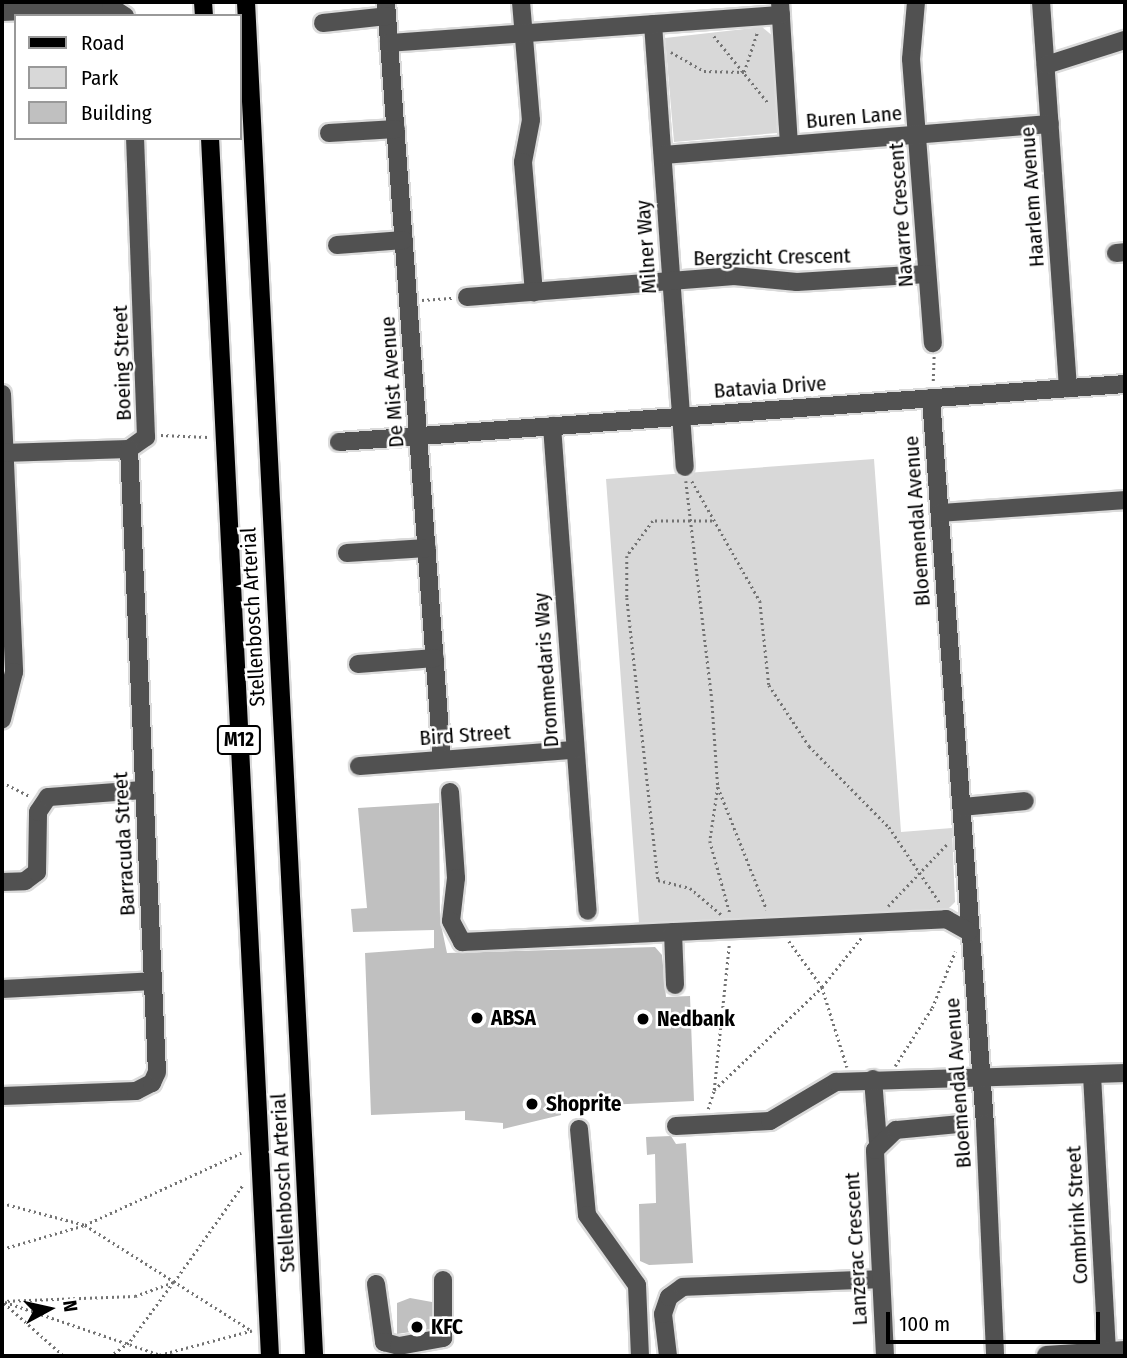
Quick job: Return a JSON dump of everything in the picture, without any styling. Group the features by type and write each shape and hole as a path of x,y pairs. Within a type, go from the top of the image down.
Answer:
{"main road":[{"name":"Stellenbosch Arterial","path":"246,2 314,1356"},
{"name":"Stellenbosch Arterial","path":"210,140 268,1352"},
{"path":"310,1287 325,1356"}],"street":[{"path":"521,2 531,120 523,162 534,293"},
{"name":"Navarre Crescent","path":"916,2 911,59 933,343"},
{"name":"Haarlem Avenue","path":"1041,2 1068,388"},
{"path":"2,12 108,5"},
{"path":"389,43 761,16 780,8 789,145"},
{"path":"323,23 387,9"},
{"name":"De Mist Avenue","path":"387,9 442,759"},
{"name":"Milner Way","path":"653,24 685,467"},
{"path":"1046,65 1125,40"},
{"name":"Buren Lane","path":"663,155 1050,124"},
{"path":"329,133 396,129"},
{"name":"Boeing Street","path":"3,453 129,449 148,432 135,140"},
{"path":"337,245 404,240"},
{"name":"Bergzicht Crescent","path":"467,297 671,282 928,274"},
{"name":"Batavia Drive","path":"339,442 1125,384"},
{"path":"2,394 14,672 2,719"},
{"name":"Bloemendal Avenue","path":"931,398 968,904 957,925 981,1077 995,1356"},
{"name":"Drommedaris Way","path":"552,426 588,911"},
{"name":"Barracuda Street","path":"2,1096 147,1087 157,1072 129,449"},
{"path":"940,513 1125,500"},
{"path":"348,553 427,548"},
{"path":"358,664 435,658"},
{"name":"Bird Street","path":"359,766 574,750"},
{"path":"2,882 25,881 37,872 41,804 57,794 144,790"},
{"path":"450,792 456,878 451,921 462,942 871,923 957,925"},
{"path":"962,807 1025,801"},
{"path":"673,932 675,985"},
{"path":"2,989 153,981"},
{"path":"676,1126 770,1121 827,1085 873,1079 1125,1073"},
{"name":"Combrink Street","path":"1092,1075 1116,1351"},
{"name":"Lanzerac Crescent","path":"873,1079 878,1142 885,1356"},
{"path":"878,1142 896,1130 960,1125"},
{"path":"579,1129 587,1215 637,1285 640,1356"},
{"path":"668,1356 663,1314 669,1297 683,1287 881,1279"},
{"path":"376,1284 384,1342 399,1346 443,1338 443,1280"},
{"path":"1046,1355 1116,1351"}],"path":[{"path":"744,72 761,16"},
{"path":"711,19 711,31 775,111 787,110"},
{"path":"655,47 704,71 744,72"},
{"path":"408,301 467,297"},
{"path":"931,398 933,343"},
{"path":"148,432 208,437"},
{"path":"685,467 712,521 760,601 769,685 809,746 889,827 957,925 958,946 932,1007 892,1078"},
{"path":"685,467 688,522 713,713 718,787 710,841 730,897 730,929 714,1090 703,1125"},
{"path":"712,521 653,521 627,556 644,779 658,880 690,888 730,929"},
{"path":"2,782 41,804"},
{"path":"714,1090 822,987 871,923 953,838 964,838"},
{"path":"2,1250 85,1225 241,1153"},
{"path":"111,1356 129,1343 242,1186"},
{"path":"2,1203 85,1225 252,1331 159,1356 129,1343 2,1301"},
{"path":"2,1301 135,1296 174,1282"},
{"path":"2,1301 64,1356"}],"green space":[{"path":"762,27 774,37 777,133 674,142 665,38"},
{"path":"874,459 901,832 952,828 955,902 946,911 915,914 639,923 606,479"}],"building":[{"path":"439,803 440,920 447,953 655,947 662,955 666,997 690,996 694,1101 561,1107 561,1115 503,1129 503,1123 465,1120 465,1111 371,1115 365,953 434,948 434,930 353,932 351,909 367,908 358,808"},
{"path":"671,1136 676,1144 686,1143 693,1263 649,1265 640,1261 639,1204 656,1203 655,1154 647,1155 646,1137"},
{"path":"410,1298 432,1302 432,1329 397,1334 397,1303"}],"place":[{"name":"ABSA","path":"477,1018"},
{"name":"Nedbank","path":"643,1019"},
{"name":"Shoprite","path":"532,1104"},
{"name":"KFC","path":"417,1327"}]}
